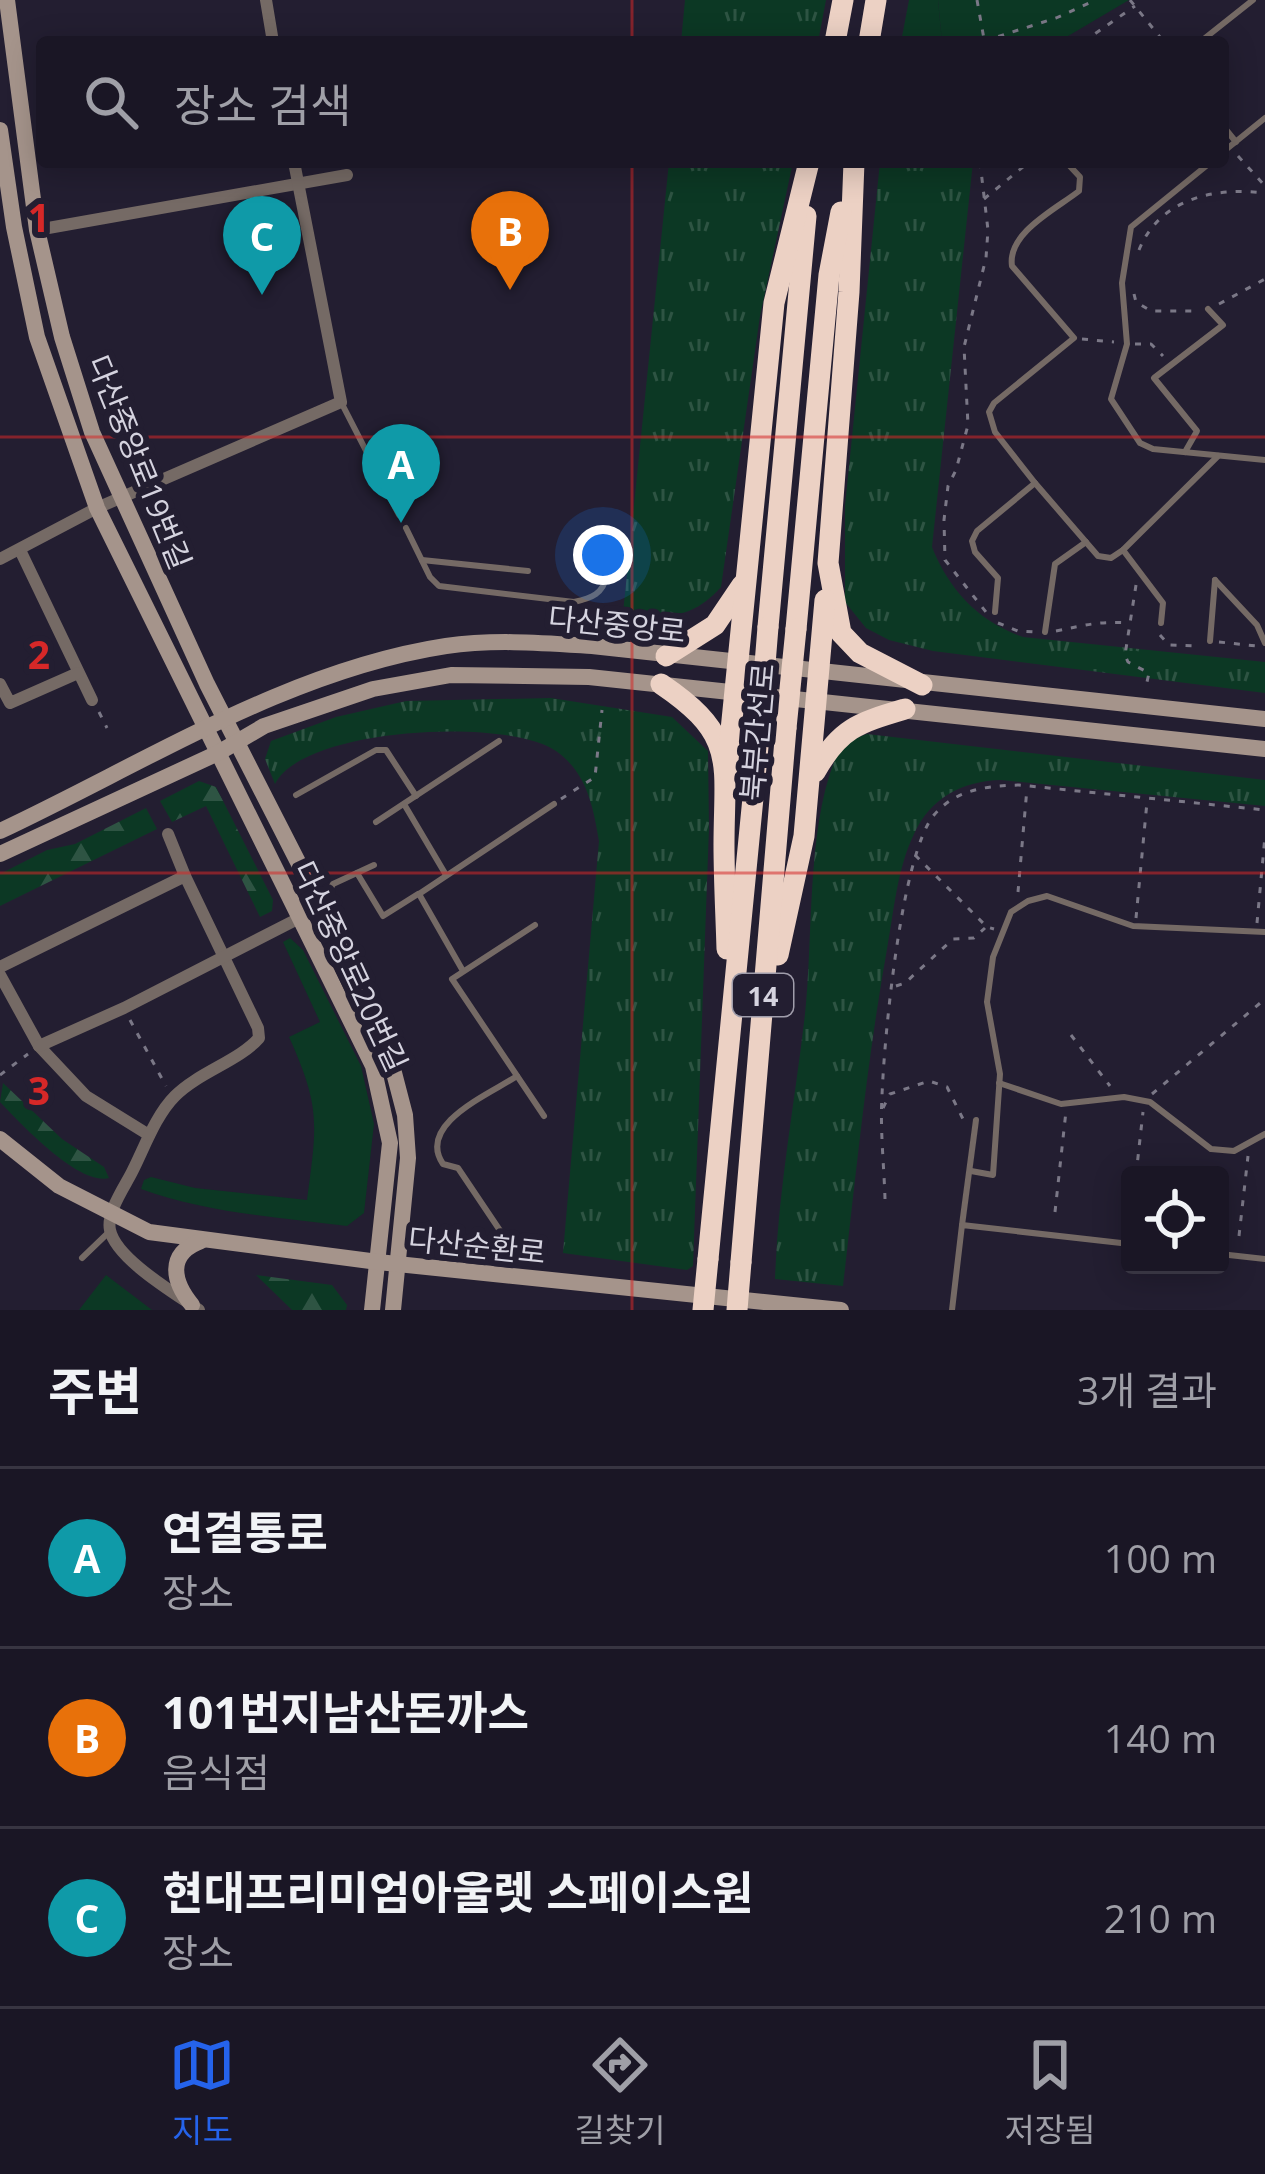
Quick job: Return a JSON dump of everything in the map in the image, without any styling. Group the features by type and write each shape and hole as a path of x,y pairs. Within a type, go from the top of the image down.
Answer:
{"highway":[{"path":"836,36 844,0"},
{"path":"870,36 876,0"},
{"path":"730,1039 724,846 733,691 774,303 808,168"},
{"name":"북부간선로","path":"704,1310 809,168"},
{"name":"북부간선로","path":"737,1310 829,275 851,168"},
{"path":"758,1050 804,836 828,563 852,168"},
{"path":"828,563 841,633 860,653 922,685"},
{"path":"666,656 715,625 745,580"},
{"path":"662,684 706,719 718,738 727,770"},
{"path":"809,783 842,733 905,709"}],"street":[{"name":"다산중앙로19번길","path":"7,0 37,230 79,393 121,497 225,721"},
{"path":"266,0 272,36"},
{"name":"다산중앙로19번길","path":"0,130 5,238 19,255 42,354 97,508 207,730"},
{"path":"0,559 97,508 341,402 295,168"},
{"path":"37,230 347,175"},
{"path":"20,550 92,700"},
{"name":"다산중앙로","path":"0,831 225,721 322,680 401,654 450,645 548,643 1265,719"},
{"path":"0,684 10,703 78,673"},
{"name":"다산중앙로","path":"0,854 218,753 265,726 322,705 451,675 541,674 662,684 1265,749"},
{"name":"다산중앙로20번길","path":"225,721 321,907 386,1047 405,1115 407,1189 393,1310"},
{"name":"다산중앙로20번길","path":"207,730 361,1038 386,1117 389,1174 372,1310"},
{"path":"169,834 259,1028 259,1038 251,1048 213,1066 172,1098 149,1135 111,1223 126,1257 196,1308"},
{"path":"149,1135 86,1096 40,1046 0,971 185,876"},
{"path":"40,1046 321,907"},
{"name":"다산순환로","path":"0,1139 111,1223 149,1232 378,1262 841,1310"},
{"path":"196,1308 177,1288 173,1274 182,1252 203,1240"}],"lane":[{"path":"1207,36 1252,0"},
{"path":"1230,147 1265,118"},
{"path":"1071,168 1079,177 1079,191 1017,240 1010,252 1012,266 1074,338 994,404 989,412 995,433 1098,556 1111,558 1218,456"},
{"path":"1204,168 1131,227 1122,283 1127,344 1111,399 1140,443 1153,449 1265,460"},
{"path":"1185,452 1197,431 1154,378 1223,325 1208,309"},
{"path":"341,402 399,515"},
{"path":"995,612 998,578 972,542 977,531 1035,483"},
{"path":"406,528 430,578 439,586 574,602 591,599 601,591 607,575"},
{"path":"1046,632 1054,564 1086,542"},
{"path":"1124,550 1163,603 1161,622"},
{"path":"422,560 528,571"},
{"path":"1210,641 1215,580 1257,625 1265,645"},
{"path":"376,822 499,741"},
{"path":"296,795 360,757 386,750 416,796"},
{"path":"404,804 446,875"},
{"path":"357,873 383,916 554,804"},
{"path":"321,907 333,884 374,865"},
{"path":"419,894 463,971"},
{"path":"971,1171 993,1175 999,1084 987,1002 1001,931 1011,912 1047,896 1135,926 1260,932"},
{"path":"535,925 452,979 544,1116"},
{"path":"501,1232 458,1168 443,1164 436,1148 438,1134 448,1122 517,1076"},
{"path":"999,1084 1038,1099 1067,1103 1118,1097 1144,1101 1211,1149 1234,1151 1265,1134"},
{"path":"952,1310 976,1120"},
{"path":"82,1258 111,1223"},
{"path":"962,1226 1121,1243"},
{"path":"1229,1255 1265,1259"}],"path":[{"path":"976,0 983,36"},
{"path":"1000,36 1096,0"},
{"path":"1091,36 1132,3 1159,36"},
{"path":"1230,147 1265,189"},
{"path":"981,168 988,230 986,258 964,347 968,425 948,485 945,560 969,595 996,622 1018,632 1080,627 1090,620 1130,623"},
{"path":"984,199 1022,168"},
{"path":"1139,251 1145,235 1186,199 1232,189 1265,189"},
{"path":"1130,282 1136,302 1151,311 1208,309 1265,279"},
{"path":"1074,338 1150,344 1172,364"},
{"path":"1138,572 1125,655 1128,662 1149,673 1147,682"},
{"path":"995,612 996,622"},
{"path":"1161,622 1161,639 1169,644 1189,648 1210,641 1265,645"},
{"path":"92,700 107,728"},
{"path":"554,804 595,777 602,710"},
{"path":"885,1199 882,1109 892,987 915,855 922,832 937,810 983,786 1027,786 1265,810"},
{"path":"1022,905 1017,888 1027,786"},
{"path":"1135,926 1147,798"},
{"path":"1260,932 1265,836"},
{"path":"915,855 986,927 1001,931"},
{"path":"892,987 905,982 953,939 974,938 986,927"},
{"path":"1137,1166 1144,1101 1265,999"},
{"path":"124,1008 172,1098"},
{"path":"1071,1035 1118,1097"},
{"path":"0,1075 40,1046"},
{"path":"882,1109 890,1094 929,1081 947,1087 974,1140"},
{"path":"1055,1212 1067,1103"},
{"path":"1240,1237 1250,1143"}],"green space":[{"path":"685,0 826,0 819,36 682,36"},
{"path":"909,0 938,0 941,36 902,36"},
{"path":"938,0 1129,0 1068,36 941,36"},
{"path":"668,168 792,168 760,316 721,587 687,612 623,613"},
{"path":"879,168 972,168 932,547 947,577 979,613 1023,637 1265,662 1265,693 933,651 889,640 866,628 845,602 845,506"},
{"path":"551,698 672,717 708,751 693,1266 687,1270 563,1253 599,841 591,803 575,769 556,751 531,740 453,731 408,733 324,750 293,765 275,784 265,759 271,741 336,717 406,701"},
{"path":"867,734 1265,780 1265,806 1001,780 961,788 929,810 908,847 897,890 868,1075 843,1286 775,1279 805,1014 822,803 843,743"},
{"path":"199,781 216,787 273,900 272,911 260,917 206,806 172,822 160,801"},
{"path":"146,808 157,829 0,906 0,874"},
{"path":"290,938 303,950 361,1066 374,1124 364,1213 347,1226 217,1209 141,1189 151,1177 195,1188 307,1200 314,1117 307,1082 289,1037 320,1022 283,942"},
{"path":"3,1083 62,1139 104,1167 109,1178 82,1173 36,1138 0,1102"},
{"path":"106,1275 152,1310 79,1310"},
{"path":"256,1275 332,1285 346,1310 292,1310"}],"place":[{"name":"101번지남산돈까스","path":"510,290"},
{"name":"현대프리미엄아울렛 스페이스원","path":"262,295"},
{"name":"연결통로","path":"401,523"}]}
